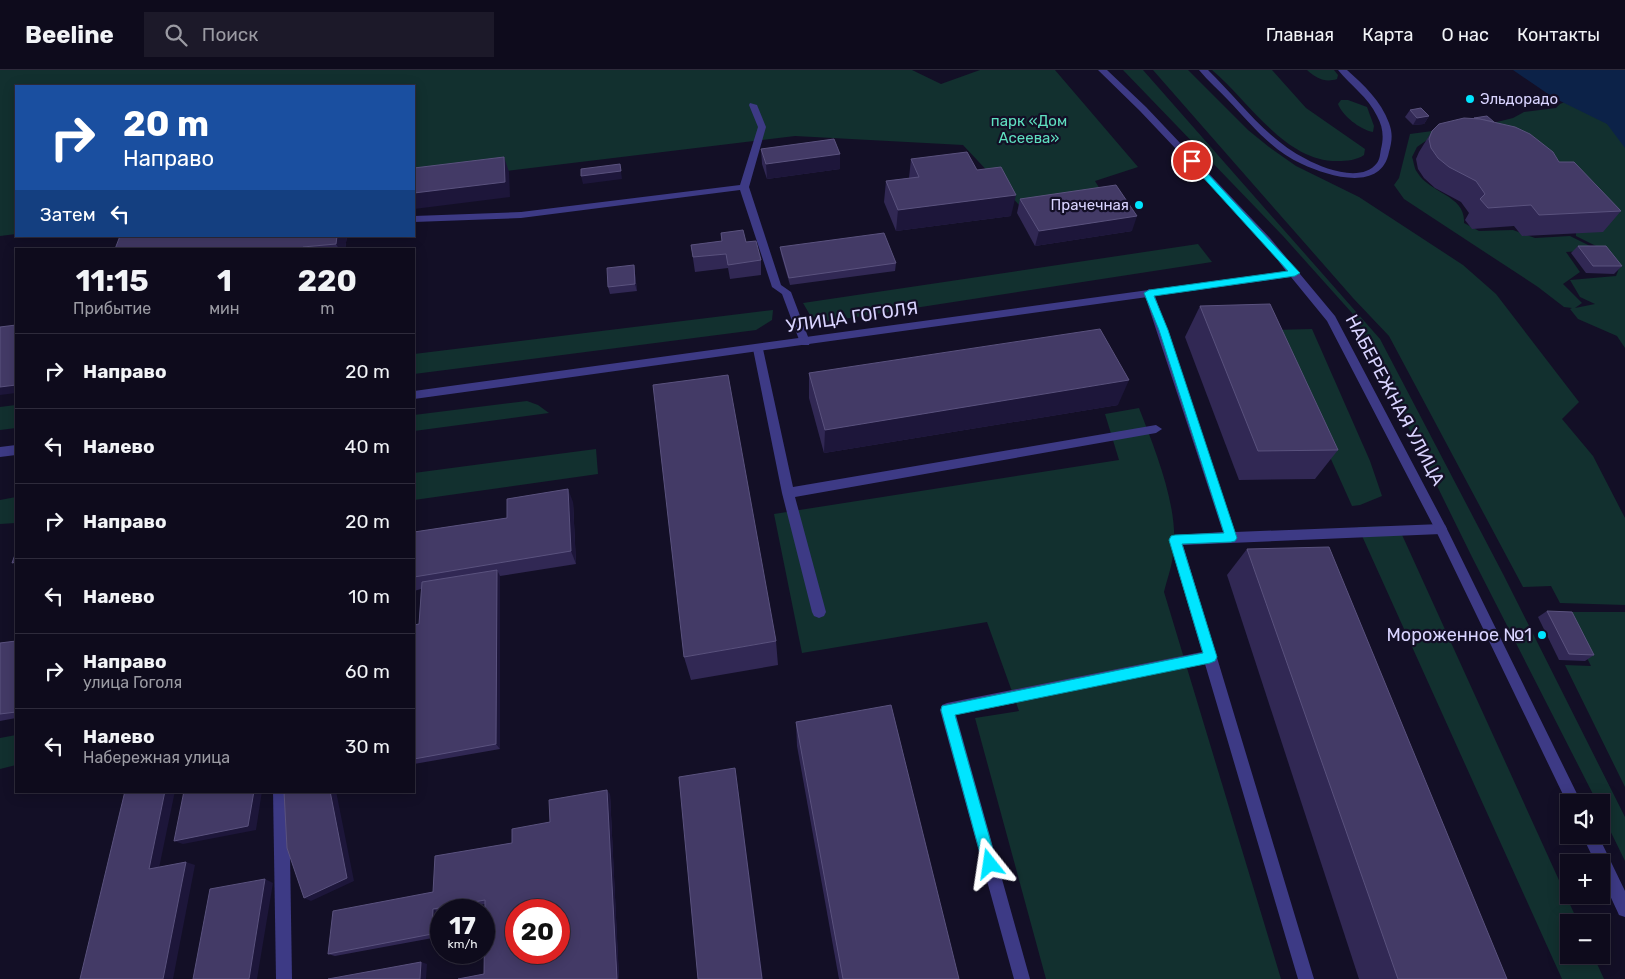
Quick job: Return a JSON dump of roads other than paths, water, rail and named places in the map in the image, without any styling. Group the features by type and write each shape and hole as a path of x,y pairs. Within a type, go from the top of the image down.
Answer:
{"street":[{"name":"НАБЕРЕЖНАЯ УЛИЦА","path":"1102,70 1143,109 1295,273 1331,319 1441,529 1570,794"},
{"path":"1203,70 1259,129 1280,147 1320,169 1361,175 1372,171 1382,164 1388,135 1380,114 1362,88 1342,70"},
{"path":"753,105 762,127 744,187 777,287 786,292 805,342"},
{"path":"415,219 521,215 744,187"},
{"name":"УЛИЦА ГОГОЛЯ","path":"415,395 1295,273"},
{"path":"1149,293 1163,330 1231,538"},
{"path":"758,348 788,493 819,612"},
{"path":"788,493 1156,429"},
{"path":"0,452 15,450"},
{"path":"1306,979 1175,540 1441,529"},
{"path":"1022,979 947,710 1210,657"},
{"path":"281,793 284,979"},
{"path":"1594,844 1625,909"}],"water":[{"path":"1513,70 1625,70 1625,148 1607,124 1554,98"}],"place":[{"name":"Эльдорадо","path":"1470,99"},
{"name":"Прачечная","path":"1139,205"},
{"name":"Мороженное №1","path":"1542,635"}],"park label":[{"name":"парк «Дом Асеева»","path":"1029,130"}]}
